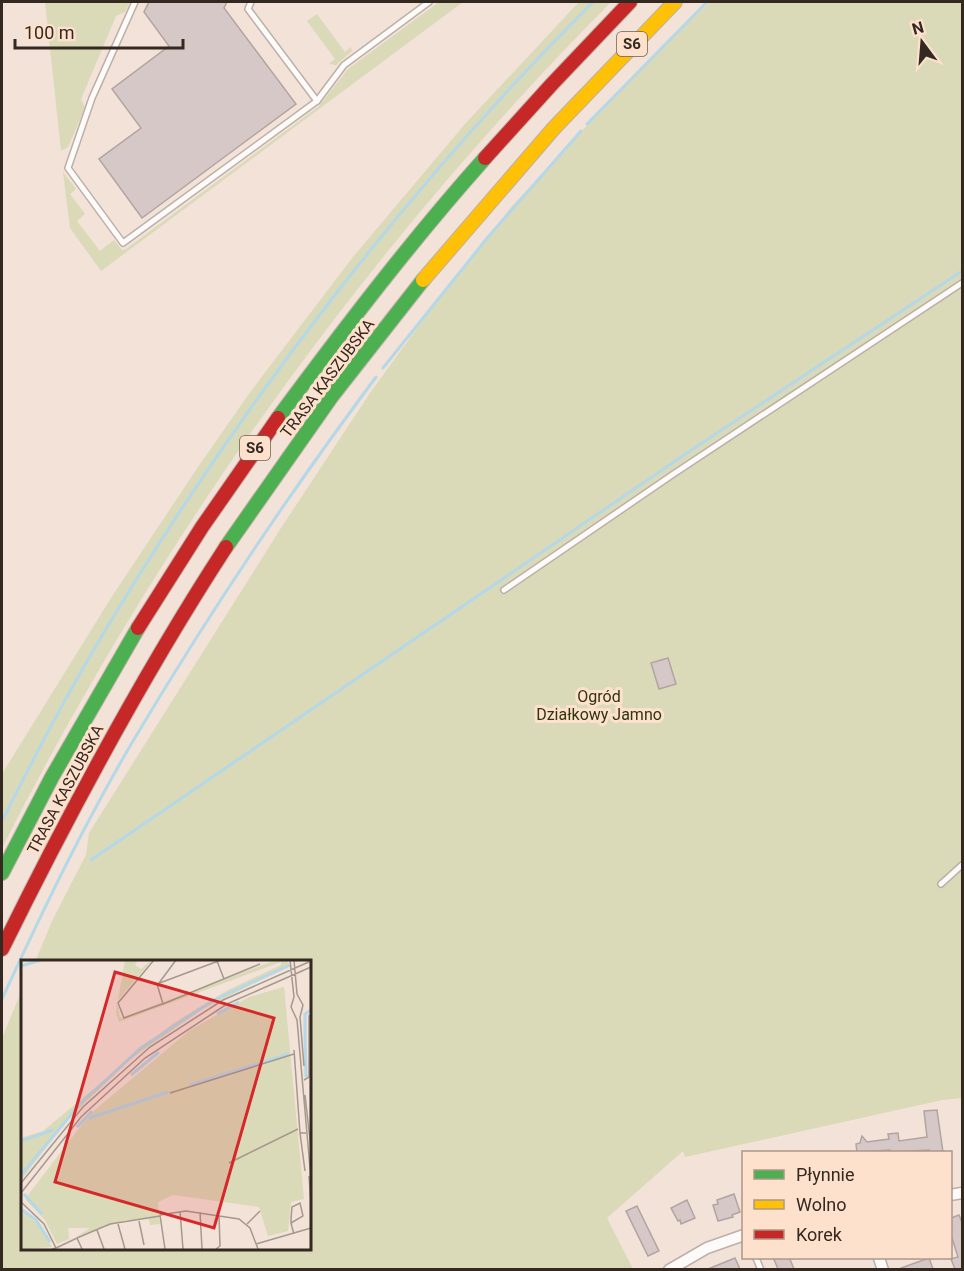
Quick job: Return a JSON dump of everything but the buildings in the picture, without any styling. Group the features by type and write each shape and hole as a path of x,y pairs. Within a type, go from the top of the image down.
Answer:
{"highway":[{"name":"TRASA KASZUBSKA","path":"2,873 35,807 118,659 198,532 278,416 379,283 465,178 553,81 630,2"},
{"name":"TRASA KASZUBSKA","path":"2,949 71,810 148,673 230,542 298,444 406,299 477,214 551,130 675,2"}],"street":[{"path":"669,1269 707,1248 742,1236"}],"lane":[{"path":"135,2 92,98 68,168 123,243 317,101 344,65 429,2"},
{"path":"250,2 248,9 317,101"},
{"path":"504,590 672,475 963,283"},
{"path":"941,884 963,865"}],"green space":[{"path":"45,2 130,2 125,12 116,16 81,99 85,108 68,147 63,150 61,150"},
{"path":"439,2 463,2 101,271 70,228 63,172 76,189 70,194 85,214 77,221 100,251 114,240 122,250 126,249 318,107 348,69"},
{"path":"579,2 611,2 521,97 434,195 352,296 274,401 199,509 129,619 63,732 2,848 2,774 111,598 198,467 251,391 353,257 465,124"},
{"name":"Ogród Działkowy Jamno","path":"710,2 962,2 962,1098 942,1100 685,1157 683,1151 607,1218 633,1269 2,1269 2,1038 21,992 21,1250 310,1250 310,960 36,960 53,919 86,855 89,833 281,528 370,393 428,313 512,206 647,61"},
{"path":"317,14 345,52 351,47 352,51 336,65 329,64 335,59 307,21"}],"waterway":[{"path":"2,821 59,711 96,646 205,474 263,390 388,228 454,150 593,2"},
{"path":"587,124 707,2"},
{"path":"383,368 488,237 581,131"},
{"path":"91,860 684,455 962,271"},
{"path":"2,999 66,866 136,736 252,553 376,377"}],"traffic: fast":[{"path":"278,418 378,286 485,158"},
{"path":"226,547 332,396 423,280"},
{"path":"2,873 52,777 138,628"}],"traffic: slow":[{"path":"423,280 554,128 675,2"}],"traffic: jam":[{"path":"485,158 630,2"},
{"path":"138,628 202,527 278,418"},
{"path":"2,949 54,846 136,694 226,547"}]}
